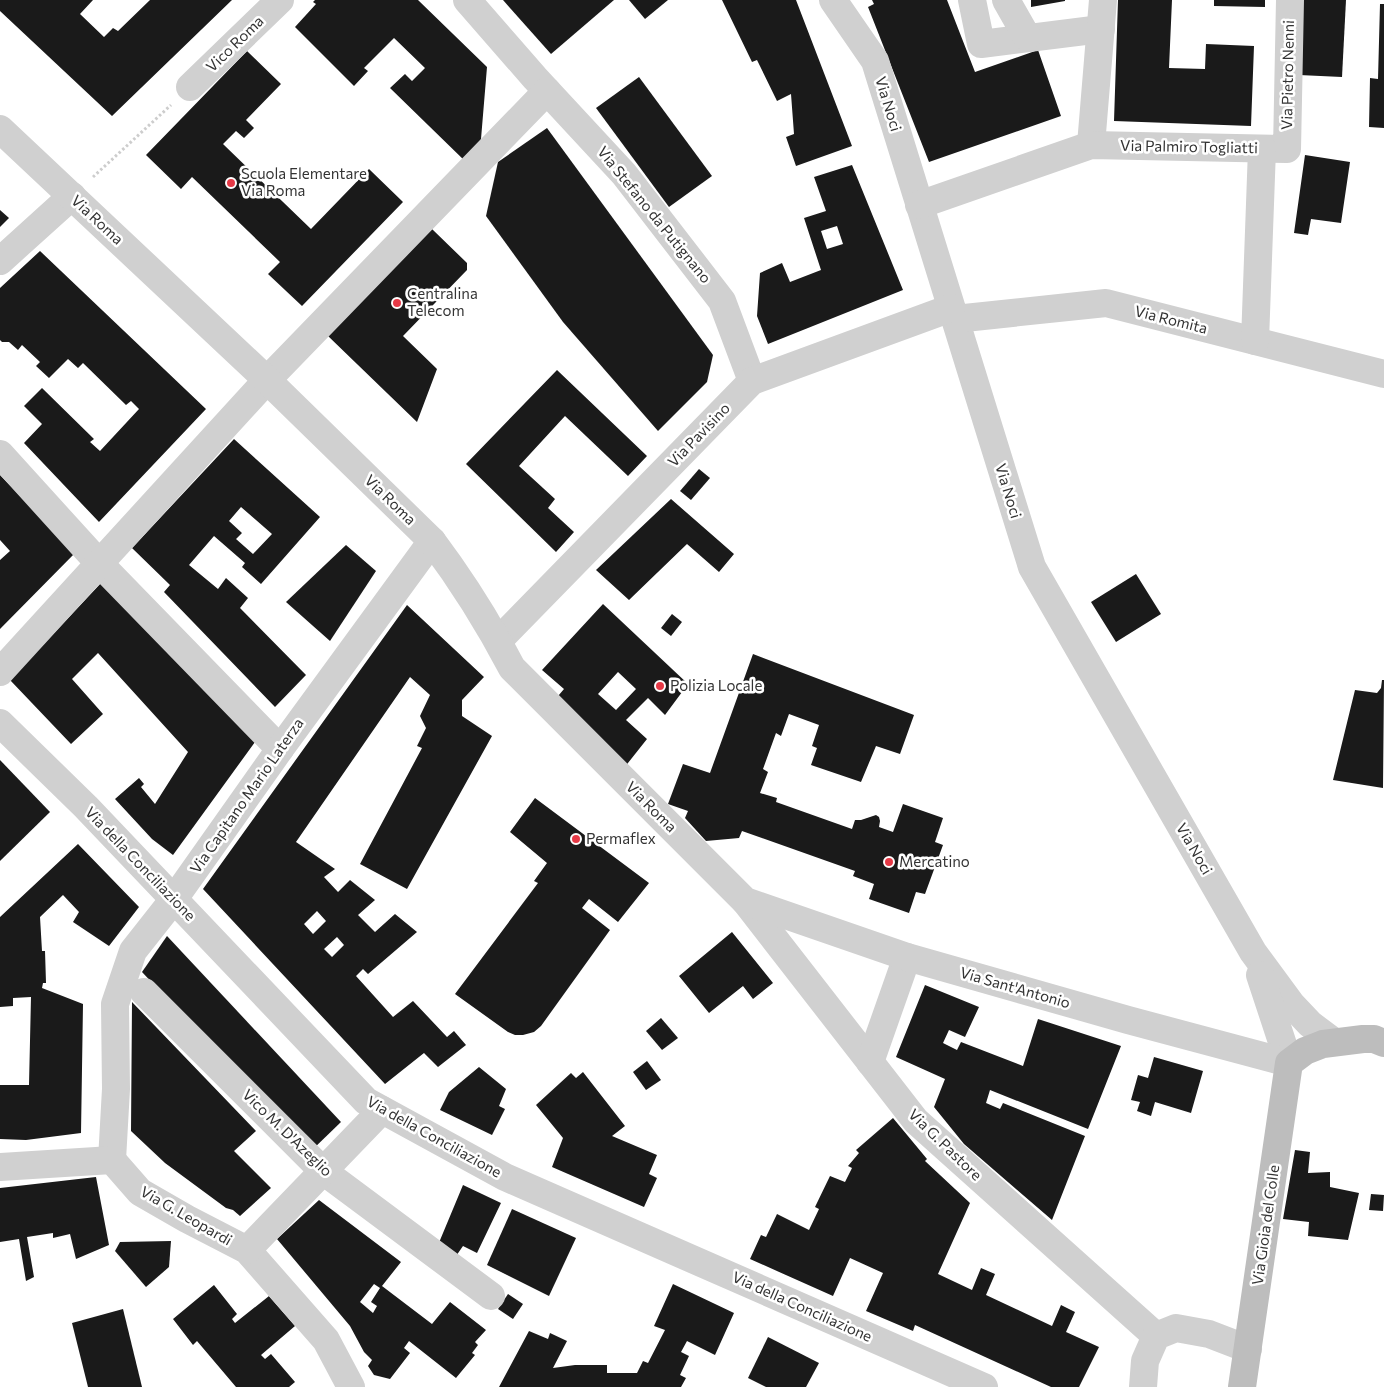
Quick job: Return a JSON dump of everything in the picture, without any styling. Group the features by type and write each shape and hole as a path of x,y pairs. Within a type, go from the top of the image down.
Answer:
{"main road":[{"path":"1289,1063 1305,1051 1323,1044 1377,1036"},
{"name":"Via Gioia del Colle","path":"1242,1387 1289,1063"}],"street":[{"name":"Vico Roma","path":"190,87 280,0"},
{"name":"Via Stefano da Putignano","path":"467,0 547,91 624,174 722,300 752,381"},
{"name":"Via Noci","path":"833,0 875,61 1032,566 1253,952 1292,1005 1310,1024 1334,1042"},
{"path":"972,0 981,44 1101,29"},
{"path":"1006,0 1027,37"},
{"path":"1091,145 1103,0"},
{"name":"Via Pietro Nenni","path":"1256,341 1290,0"},
{"path":"0,672 267,380 547,91"},
{"name":"Via Roma","path":"0,129 267,380 432,541 451,566 498,641 512,668 745,901"},
{"name":"Via Palmiro Togliatti","path":"919,205 1091,145 1275,149"},
{"path":"0,261 72,196"},
{"name":"Via Romita","path":"953,313 1106,303 1384,374"},
{"name":"Via Pavisino","path":"498,641 752,381 953,313"},
{"path":"0,454 100,562 280,749"},
{"name":"Via Capitano Mario Laterza","path":"112,1160 116,1089 115,1004 132,951 174,899 280,749 432,541"},
{"name":"Via della Conciliazione","path":"0,723 86,807 366,1101 505,1177 984,1387"},
{"name":"Via Sant'Antonio","path":"745,901 907,957 1128,1020 1289,1063"},
{"name":"Via G. Pastore","path":"745,901 916,1121 1156,1336"},
{"name":"Via Noci","path":"1253,952 1289,1063"},
{"path":"870,1062 907,957"},
{"name":"Vico M. D'Azeglio","path":"144,992 323,1171 491,1296"},
{"name":"Via G. Leopardi","path":"112,1160 140,1192 247,1250 382,1110"},
{"path":"0,1168 112,1160"},
{"path":"247,1250 326,1340 351,1387"},
{"path":"1143,1387 1145,1361 1156,1336 1176,1328 1209,1334 1248,1349"}],"path":[{"path":"72,196 190,87"}],"building":[{"path":"0,0 93,0 80,14 104,37 113,28 118,31 150,0 232,0 112,116 0,11"},
{"path":"315,0 418,0 487,67 480,151 467,163 390,88 405,74 412,81 425,68 394,38 364,68 368,71 354,86 295,27 316,4 313,2"},
{"path":"503,0 614,0 551,54"},
{"path":"629,0 668,0 645,19"},
{"path":"722,0 796,0 852,146 796,166 786,137 794,134 791,94 777,101 757,60 752,62"},
{"path":"872,0 947,0 975,72 1038,50 1061,116 929,162 868,7 874,4"},
{"path":"1031,0 1065,0 1065,1 1031,7"},
{"path":"1118,0 1172,0 1169,68 1205,69 1206,44 1254,46 1251,126 1114,121"},
{"path":"1214,0 1265,0 1265,7 1214,6"},
{"path":"1302,0 1346,0 1342,77 1299,75"},
{"path":"1380,4 1384,4 1384,128 1369,127 1370,78 1378,79"},
{"name":"Scuola Elementare Via Roma","path":"247,51 281,84 246,120 254,128 244,138 236,131 223,144 311,229 369,169 403,202 302,306 268,274 280,262 192,177 181,189 146,155"},
{"path":"639,77 712,176 669,207 596,108"},
{"path":"547,128 713,355 707,382 658,431 563,322 486,216 498,162"},
{"path":"1305,155 1350,162 1341,223 1311,219 1308,235 1294,233"},
{"path":"852,165 903,290 768,344 757,316 760,273 782,263 790,282 821,270 804,218 826,211 814,177","holes":["837,226 843,244 827,249 821,231"]},
{"path":"0,210 9,218 0,227"},
{"name":"Centralina Telecom","path":"432,229 467,263 467,270 403,336 437,369 417,422 328,336"},
{"path":"40,251 206,409 99,522 24,443 42,424 24,406 42,388 94,439 90,442 100,451 139,409 131,401 126,405 83,363 78,368 68,359 49,378 36,366 40,362 22,345 18,350 9,342 2,342 0,340 0,288"},
{"path":"557,370 647,456 628,476 565,416 519,466 555,499 548,508 574,532 556,552 466,464"},
{"path":"234,439 320,517 261,584 242,567 245,563 214,536 189,565 218,589 226,578 248,598 240,608 306,675 275,707 164,592 170,585 132,548","holes":["241,507 272,534 253,554 236,539 242,533 229,521"]},
{"path":"699,469 710,478 691,500 680,491"},
{"path":"0,475 75,553 0,629 0,560 10,551 0,540"},
{"path":"671,499 734,554 719,572 687,544 629,600 596,570"},
{"path":"346,545 376,571 330,641 286,602"},
{"path":"1136,574 1161,614 1116,642 1091,602"},
{"path":"102,582 255,742 173,855 152,839 115,799 139,778 144,784 141,787 155,804 188,752 98,653 72,679 103,714 71,744 10,680"},
{"name":"Polizia Locale","path":"603,604 688,684 665,715 648,698 626,720 647,739 624,768 553,702 564,689 542,670","holes":["618,672 636,689 616,710 598,694"]},
{"path":"407,605 484,677 462,700 462,716 492,736 407,889 360,864 422,748 417,746 426,728 420,716 430,695 410,677 296,842 335,869 324,877 338,892 350,880 375,900 358,915 375,932 395,914 417,932 368,974 363,969 356,976 393,1017 413,1001 447,1037 454,1031 466,1045 438,1067 424,1053 385,1084 203,889","holes":["317,911 326,921 313,934 304,924","337,937 344,945 332,957 324,949"]},
{"path":"672,614 682,622 671,636 661,628"},
{"path":"753,654 914,715 900,754 876,746 861,782 811,765 817,748 812,746 819,725 789,714 781,736 776,733 763,769 768,772 760,793 777,798 776,802 852,829 855,820 876,815 880,821 879,827 893,832 903,804 943,818 935,842 943,845 925,894 916,892 909,913 869,899 874,884 853,876 855,871 742,831 739,838 706,841 685,818 688,811 668,804 683,764 710,773"},
{"path":"1382,680 1384,680 1383,788 1333,780 1355,690 1377,693 1381,688"},
{"path":"0,760 50,812 0,861"},
{"path":"535,798 649,883 618,922 589,899 582,908 610,930 541,1026 534,1032 515,1035 455,994 538,883 534,881 547,863 510,832"},
{"path":"78,844 139,907 109,946 73,922 79,912 63,895 40,917 42,951 45,951 46,983 43,983 42,988 83,1004 81,1133 26,1140 0,1139 0,1085 29,1085 31,997 13,998 13,1006 0,1007 0,917"},
{"path":"732,932 773,983 753,999 743,986 709,1013 679,976"},
{"path":"167,936 341,1122 310,1152 142,972"},
{"path":"925,985 979,1007 965,1037 949,1030 943,1043 957,1050 961,1042 1023,1066 1038,1019 1121,1046 1088,1129 990,1090 986,1103 1000,1109 1003,1103 1085,1136 1052,1220 964,1144 934,1107 945,1079 896,1057"},
{"path":"132,1002 256,1131 234,1151 271,1188 240,1216 233,1210 226,1208 165,1163 131,1131"},
{"path":"661,1018 678,1038 662,1050 646,1031"},
{"path":"1154,1057 1203,1071 1191,1113 1155,1102 1151,1116 1137,1111 1140,1102 1131,1100 1138,1075 1148,1078"},
{"path":"647,1061 661,1080 646,1090 633,1072"},
{"path":"479,1067 506,1089 499,1106 505,1109 492,1135 440,1110 449,1092"},
{"path":"583,1072 625,1126 612,1136 657,1155 649,1174 657,1178 644,1207 552,1167 563,1138 536,1105 571,1073 576,1078"},
{"path":"893,1118 927,1159 925,1161 970,1203 938,1274 972,1290 981,1268 995,1274 986,1295 1052,1326 1061,1305 1075,1312 1066,1332 1099,1347 1079,1387 1051,1387 915,1325 913,1331 866,1311 883,1273 850,1258 833,1296 750,1259 761,1235 766,1237 777,1214 809,1230 819,1209 815,1207 830,1176 845,1182 852,1168 848,1166 859,1153 856,1150"},
{"path":"1295,1150 1310,1152 1308,1173 1330,1172 1330,1187 1359,1193 1348,1240 1308,1236 1309,1222 1283,1219"},
{"path":"96,1177 109,1245 76,1259 70,1234 53,1238 53,1233 27,1237 34,1277 26,1281 19,1239 0,1242 0,1188"},
{"path":"463,1185 501,1203 477,1253 463,1246 454,1259 438,1245"},
{"path":"1371,1194 1384,1195 1383,1211 1369,1210"},
{"path":"319,1200 401,1262 382,1286 432,1324 450,1302 486,1330 475,1342 478,1345 472,1353 475,1355 456,1378 409,1341 404,1348 410,1353 390,1379 374,1375 368,1366 372,1360 364,1352 350,1326 277,1239","holes":["374,1284 380,1288 371,1302 377,1306 373,1313 360,1302"]},
{"path":"512,1209 576,1238 549,1296 487,1265"},
{"path":"171,1241 169,1267 146,1287 115,1251 120,1242"},
{"path":"673,1284 734,1313 715,1355 687,1341 681,1352 689,1356 680,1375 686,1378 681,1387 499,1387 529,1331 548,1339 550,1333 567,1341 553,1368 575,1365 607,1365 607,1373 637,1373 643,1361 648,1363 665,1330 654,1326"},
{"path":"214,1285 237,1314 232,1319 235,1323 269,1296 295,1326 261,1355 265,1359 271,1354 295,1382 289,1387 236,1387 197,1341 193,1345 173,1319"},
{"path":"508,1294 523,1304 513,1319 498,1309"},
{"path":"123,1309 142,1387 88,1387 72,1323"},
{"path":"768,1337 819,1363 806,1387 766,1387 748,1378"}],"place":[{"name":"Scuola Elementare Via Roma","path":"231,183"},
{"name":"Centralina Telecom","path":"397,303"},
{"name":"Polizia Locale","path":"660,686"},
{"name":"Permaflex","path":"576,839"},
{"name":"Mercatino","path":"889,862"}]}
